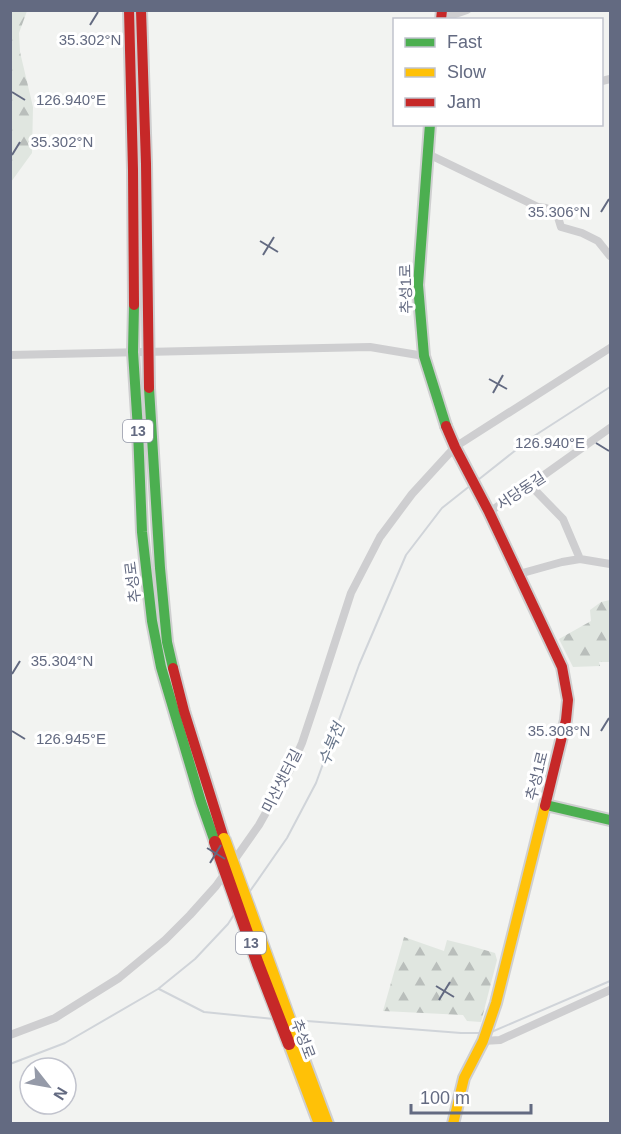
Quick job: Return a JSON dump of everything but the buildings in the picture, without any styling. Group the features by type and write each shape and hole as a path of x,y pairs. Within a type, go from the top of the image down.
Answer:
{"main road":[{"name":"추성로","path":"129,10 133,170 133,352 142,532 152,621 161,667 201,802 220,840"},
{"name":"추성로","path":"141,10 146,164 149,400 167,642 220,840 293,1041 319,1124"},
{"name":"추성1로","path":"430,126 418,285 424,356 455,448 488,509 562,666 568,700 566,720 546,805 496,1003 484,1039 464,1078 453,1124"},
{"path":"546,805 610,820"},
{"name":"추성로","path":"293,1041 328,1124"}],"street":[{"path":"444,18 467,10"},
{"path":"428,154 538,207 552,211 557,214 561,227 582,233 598,242 610,256"},
{"path":"10,355 370,347 424,356"},
{"path":"455,448 610,348"},
{"name":"서당동길","path":"488,509 530,485 610,428"},
{"name":"미산샛터길","path":"10,1035 55,1018 119,978 165,940 216,886 259,825 291,768 315,704 351,592 380,537 412,494 455,448"},
{"path":"530,485 563,519 580,559"},
{"path":"519,574 580,559 609,562"},
{"path":"484,1039 501,1040 610,990"}],"green space":[{"path":"11,10 27,11 19,33 20,52 33,107 32,153 11,182"},
{"path":"610,600 610,662 599,662 600,666 573,667 559,639 591,621 590,610 601,602"},
{"path":"404,937 444,951 447,940 495,953 497,960 481,1022 467,1021 463,1015 383,1011"}],"waterway":[{"name":"수북천","path":"478,480 531,438 610,387"},
{"name":"수북천","path":"248,894 287,838 316,783 359,665 406,555 442,508 471,485"},
{"name":"수북천","path":"10,1064 65,1043 158,989 195,959 228,924 235,913"},
{"path":"489,1033 610,981"},
{"path":"159,989 204,1012 274,1019"},
{"path":"294,1020 483,1033"}],"traffic: fast":[{"path":"430,126 418,285 424,356 446,426"},
{"path":"134,305 133,352 142,532 152,621 161,667 215,842"},
{"path":"149,388 160,568 167,642 173,668"},
{"path":"546,805 610,820"}],"traffic: slow":[{"path":"453,1124 464,1078 483,1041 496,1003 545,806"},
{"path":"224,839 296,1038"},
{"path":"296,1038 328,1124"},
{"path":"289,1044 319,1124"}],"traffic: jam":[{"path":"129,10 134,305"},
{"path":"141,10 149,388"},
{"path":"441,18 442,10"},
{"path":"446,426 562,667 568,700 566,720 545,806"},
{"path":"173,668 224,839"},
{"path":"215,842 289,1044"}]}
